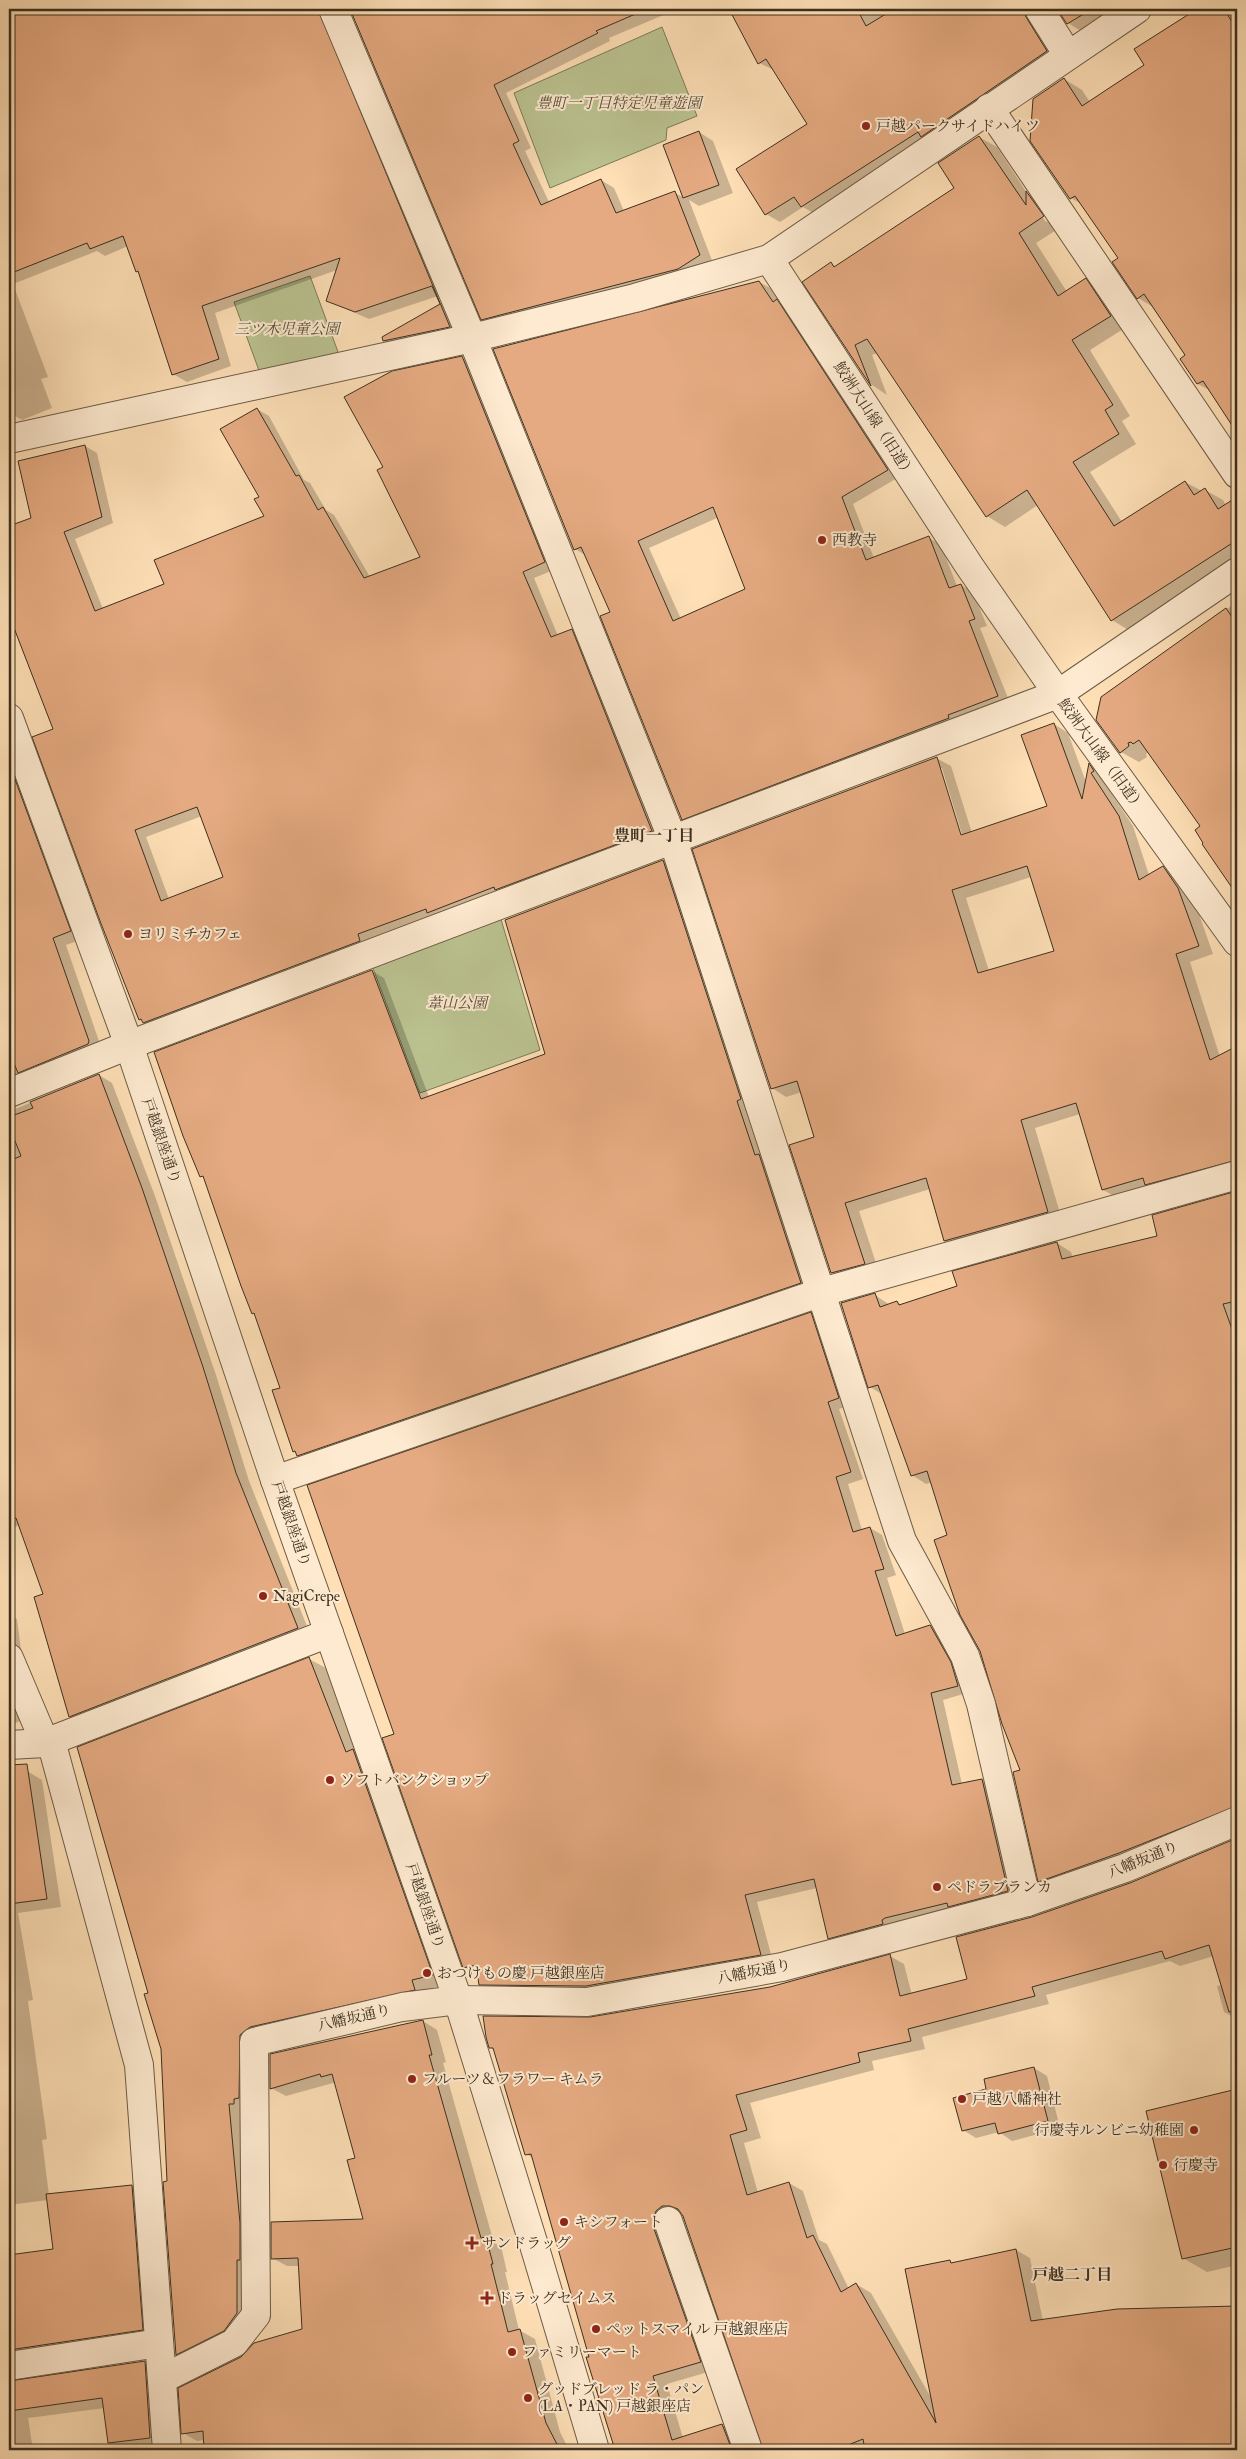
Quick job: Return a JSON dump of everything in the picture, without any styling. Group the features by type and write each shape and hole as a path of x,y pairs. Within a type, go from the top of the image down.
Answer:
{"street":[{"path":"333,9 472,338 673,840 902,1540 965,1656 980,1704 1027,1902"},
{"path":"1039,9 1068,55"},
{"path":"9,439 472,338 635,298 769,259 1137,9"},
{"path":"989,108 1237,474"},
{"name":"鮫洲大山線（旧道）","path":"769,259 970,567 1058,694 1237,942"},
{"path":"9,1093 129,1045 1058,694 1237,572"},
{"name":"戸越銀座通り","path":"9,718 129,1045 276,1480 458,2000 595,2450"},
{"path":"276,1480 822,1292 1237,1174"},
{"path":"9,1745 48,1742 329,1633"},
{"path":"9,1658 48,1742 139,2066 167,2450"},
{"name":"八幡坂通り","path":"162,2379 234,2344 256,2315 254,2042 402,2007 458,2000 587,2002 782,1967 1027,1902 1125,1868 1237,1821"},
{"path":"668,2221 748,2450"},
{"path":"9,2366 159,2343"}],"green space":[{"name":"豊町一丁目特定児童遊園","path":"662,27 697,116 667,128 666,140 550,188 514,93"},
{"name":"三ツ木児童公園","path":"310,276 341,360 261,376 234,302"},
{"name":"葦山公園","path":"500,916 540,1050 420,1093 371,963"}],"building":[{"path":"9,9 318,9 450,327 383,341 382,337 440,304 432,286 355,312 326,301 340,258 202,306 219,359 172,375 138,271 136,272 123,236 90,249 87,243 9,274"},
{"path":"350,9 647,9 596,31 598,33 494,85 519,141 513,144 541,205 601,179 616,213 675,191 700,255 678,269 481,320"},
{"path":"729,9 857,9 866,26 894,9 1024,9 1026,17 1047,51 921,137 918,132 801,207 794,197 765,215 736,169 807,124 766,59 758,64"},
{"path":"1057,9 1092,9 1067,24"},
{"path":"1197,9 1224,9 1237,30 1237,433 1203,381 1197,384 1180,359 1185,355 1144,294 1137,299 1112,262 1118,258 1075,196 1070,199 1030,141 1033,99 1064,78 1082,106 1144,65 1134,49"},
{"path":"699,131 719,185 683,198 663,145"},
{"path":"979,136 1026,205 1026,191 1044,216 1019,233 1058,296 1086,278 1111,316 1072,340 1113,405 1105,410 1119,434 1073,462 1114,526 1185,481 1194,495 1205,488 1218,509 1237,497 1237,540 1111,621 1027,490 986,517 867,339 855,345 871,386 802,282 831,262 834,267 954,188 938,163"},
{"path":"759,281 773,302 777,299 888,470 842,497 866,560 929,536 949,588 961,584 975,619 969,621 998,696 948,715 949,718 682,820 600,616 610,612 581,547 574,550 493,349","holes":["713,507 745,589 673,621 638,541"]},
{"path":"462,356 545,562 523,572 551,637 572,629 652,831 495,890 494,887 427,913 426,909 358,934 360,941 143,1023 141,1019 139,1020 100,921 32,737 53,729 9,615 9,526 31,518 18,461 85,445 102,517 64,532 95,611 164,584 154,560 264,516 254,499 259,497 220,429 257,408 296,476 299,475 318,510 323,507 364,578 420,557 377,470 383,467 344,397 392,371","holes":["197,807 223,877 161,901 135,830"]},
{"path":"1226,608 1237,625 1237,895 1202,844 1195,830 1200,826 1139,740 1133,744 1131,742 1128,743 1129,746 1120,753 1096,720 1101,697"},
{"path":"1054,723 1082,799 1089,763 1094,771 1091,773 1119,816 1139,880 1163,866 1178,888 1199,946 1176,954 1210,1060 1237,1046 1237,1160 1145,1185 1143,1178 1102,1190 1076,1103 1021,1120 1048,1212 944,1241 926,1178 845,1203 865,1264 831,1273 789,1145 814,1137 797,1081 771,1089 692,849 937,757 961,835 1047,806 1021,735","holes":["1027,866 1054,951 978,973 952,890"]},
{"path":"9,763 71,931 53,938 89,1041 88,1044 18,1073 9,1051"},
{"path":"663,860 741,1099 737,1101 755,1155 759,1154 801,1283 297,1456 295,1451 293,1452 272,1390 280,1388 254,1313 252,1314 241,1286 203,1176 200,1177 183,1136 154,1052 372,970 421,1099 545,1054 505,920"},
{"path":"99,1074 142,1188 203,1367 236,1473 298,1628 69,1717 34,1597 43,1594 16,1518 9,1521 9,1161 21,1156 9,1126 9,1117 33,1108 30,1102"},
{"path":"1237,1191 1237,1301 1223,1304 1237,1343 1237,1806 1119,1853 1038,1882 1013,1772 1020,1770 1002,1724 980,1651 960,1615 934,1540 947,1535 927,1471 911,1476 878,1385 868,1388 841,1303 875,1293 880,1307 897,1301 899,1305 957,1286 952,1271 1057,1242 1062,1259 1157,1236 1152,1215"},
{"path":"811,1312 839,1398 828,1402 851,1472 836,1477 853,1532 870,1527 884,1569 875,1571 896,1636 930,1625 951,1662 958,1686 931,1693 952,1785 982,1779 1008,1891 948,1907 947,1903 885,1918 882,1920 883,1924 828,1939 814,1879 745,1895 761,1955 586,1986 479,1985 476,1965 463,1968 382,1738 394,1734 307,1485"},
{"path":"309,1657 346,1752 353,1749 433,1975 412,1980 415,1990 250,2027 240,2035 239,2098 234,2099 234,2104 229,2104 240,2223 240,2260 237,2260 237,2313 224,2331 176,2355 163,2182 167,2181 161,2049 144,1994 148,1993 77,1747"},
{"path":"27,1764 47,1899 9,1904 9,1765"},
{"path":"1237,1838 1237,2011 1229,2012 1209,1945 1165,1959 1162,1951 1032,1987 1035,1996 908,2029 911,2041 858,2053 860,2062 736,2095 747,2130 730,2135 747,2195 789,2182 807,2238 813,2235 841,2292 856,2283 936,2423 905,2269 950,2260 951,2263 1016,2249 1031,2321 1117,2309 1237,2306 1237,2450 865,2450 863,2439 836,2450 763,2450 683,2216 678,2209 662,2206 656,2211 653,2218 653,2226 701,2362 653,2376 672,2440 722,2424 732,2450 615,2450 586,2357 589,2357 531,2154 525,2155 493,2048 489,2048 483,2016 590,2017 770,1987 890,1954 900,1996 967,1979 956,1937 1032,1917 1130,1883"},
{"path":"423,2020 432,2055 429,2055 481,2238 486,2237 508,2332 520,2329 546,2423 560,2450 204,2450 203,2431 181,2434 178,2388 241,2357 254,2343 302,2329 298,2258 271,2259 271,2222 363,2219 347,2160 355,2158 332,2074 321,2077 320,2074 270,2089 270,2054"},
{"path":"1034,2067 1048,2121 998,2134 995,2123 962,2131 953,2098 986,2089 984,2079"},
{"path":"1237,2089 1237,2247 1182,2259 1146,2111"},
{"path":"132,2185 143,2330 9,2350 9,2255 53,2249 46,2194"},
{"path":"145,2361 150,2438 108,2443 102,2398 9,2411 9,2381"}],"place":[{"name":"戸越パークサイドハイツ","path":"866,126"},
{"name":"西教寺","path":"822,540"},
{"name":"ヨリミチカフェ","path":"128,934"},
{"name":"NagiCrepe","path":"263,1596"},
{"name":"ソフトバンクショップ","path":"330,1780"},
{"name":"ペドラブランカ","path":"937,1887"},
{"name":"おつけもの慶 戸越銀座店","path":"427,1973"},
{"name":"フルーツ＆フラワー キムラ","path":"412,2079"},
{"name":"戸越八幡神社","path":"962,2099"},
{"name":"行慶寺ルンビニ幼稚園","path":"1194,2130"},
{"name":"行慶寺","path":"1163,2165"},
{"name":"キシフォート","path":"564,2222"},
{"name":"サンドラッグ","path":"472,2243"},
{"name":"ドラッグセイムス","path":"487,2298"},
{"name":"ペットスマイル 戸越銀座店","path":"596,2329"},
{"name":"ファミリーマート","path":"512,2352"},
{"name":"グッドブレッド ラ・パン (LA・PAN) 戸越銀座店","path":"528,2398"}],"district":[{"name":"豊町一丁目","path":"654,836"},
{"name":"戸越二丁目","path":"1072,2275"}]}
